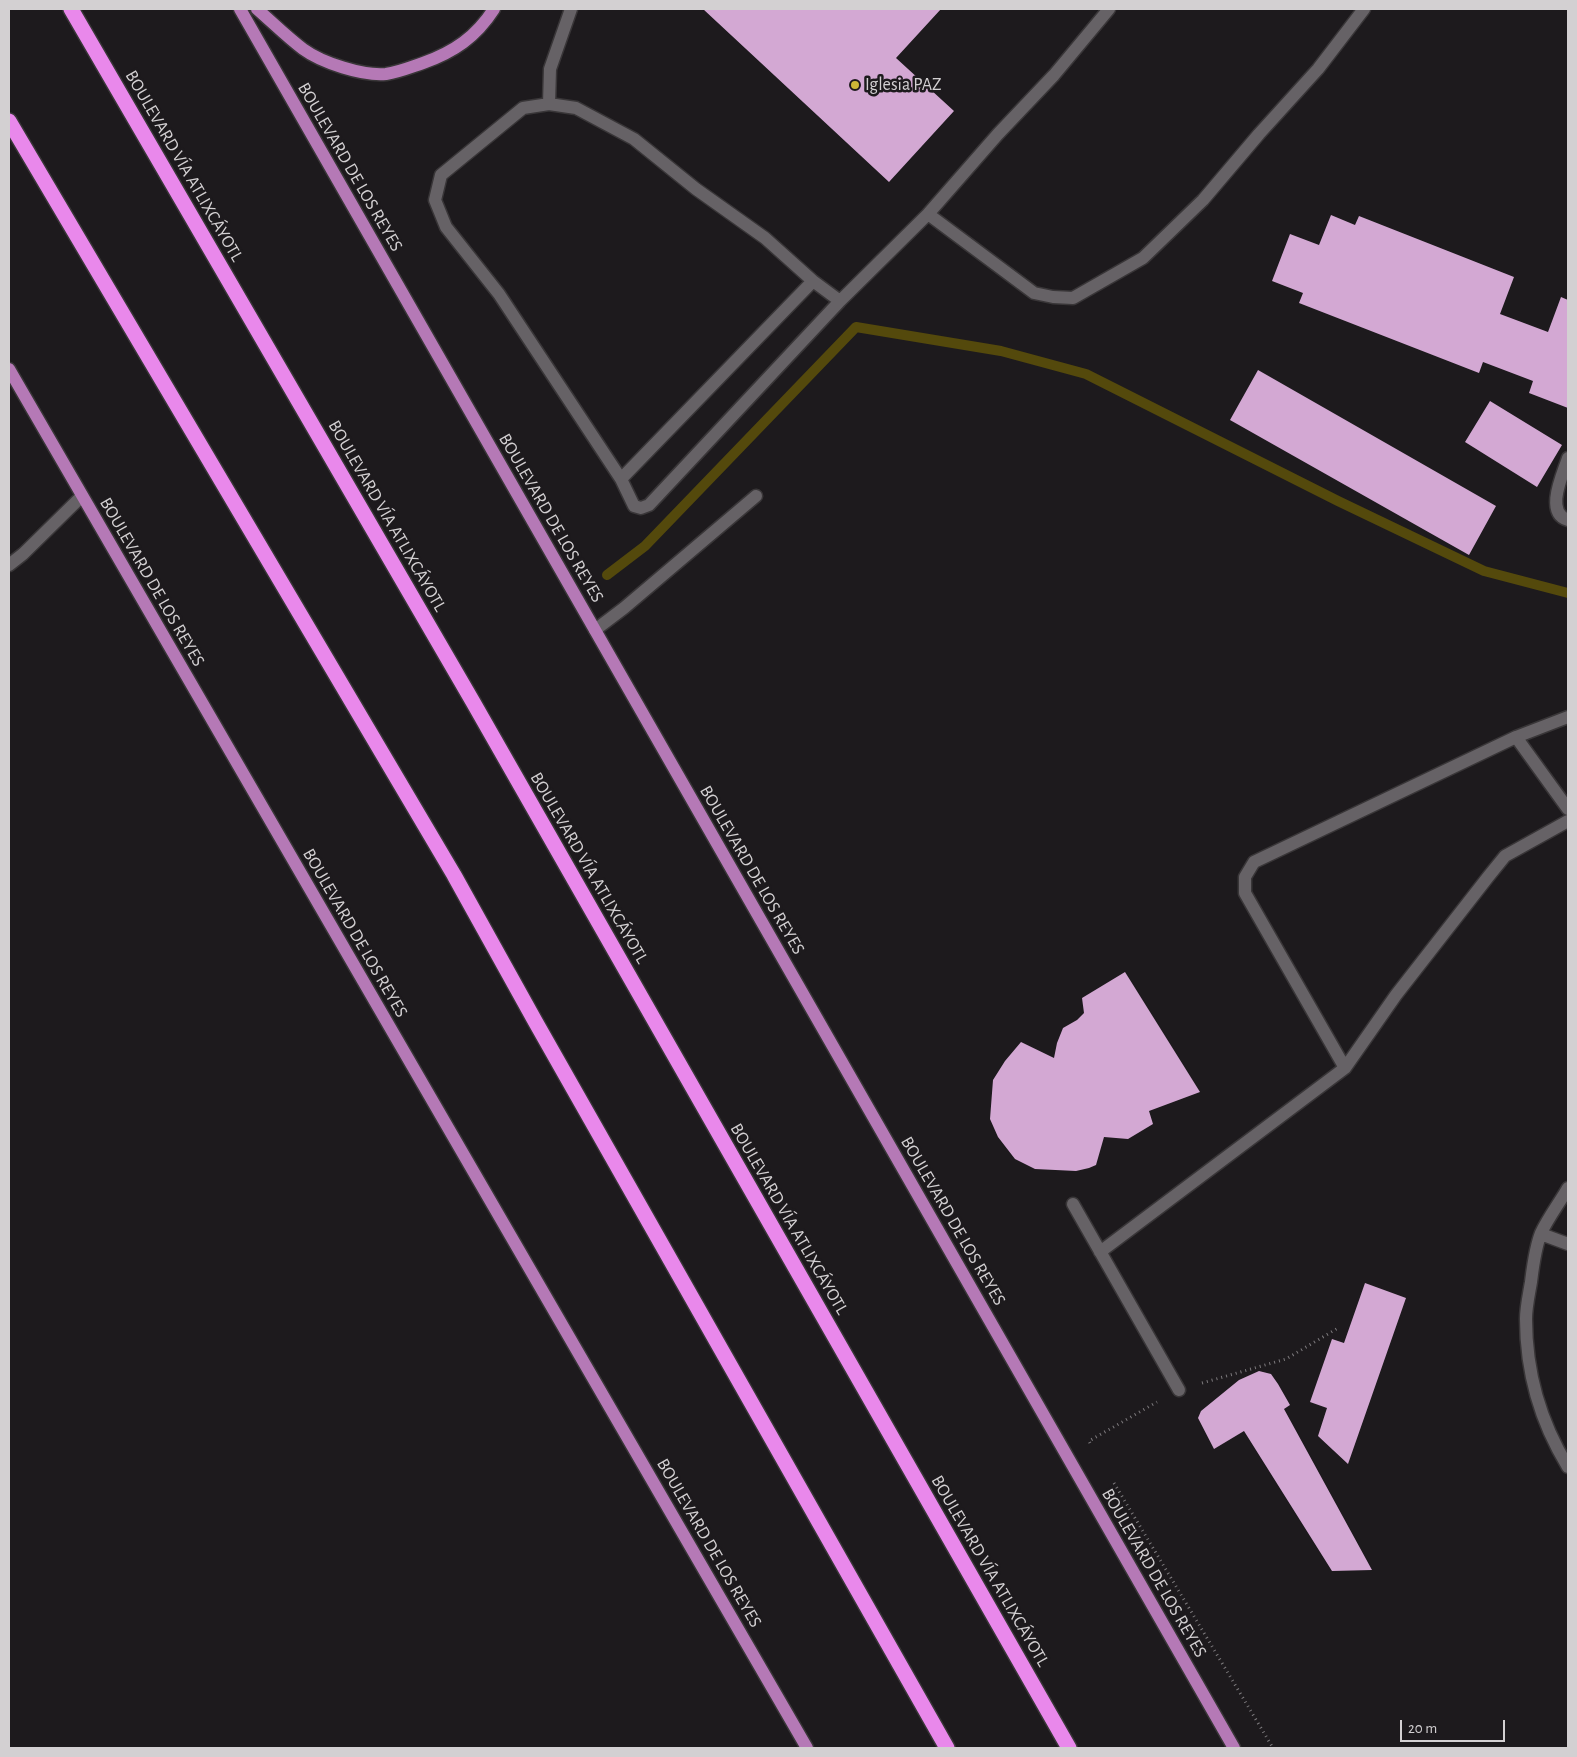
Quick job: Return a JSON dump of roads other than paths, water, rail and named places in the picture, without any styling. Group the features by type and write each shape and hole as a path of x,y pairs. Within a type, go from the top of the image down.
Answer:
{"highway":[{"name":"BOULEVARD VÍA ATLIXCÁYOTL","path":"71,9 473,702 1069,1748"},
{"path":"9,121 454,875 947,1748"}],"main road":[{"name":"BOULEVARD DE LOS REYES","path":"240,9 1234,1748"},
{"path":"257,9 305,50 350,69 386,74 404,70 439,57 458,46 476,34 494,9"},
{"name":"BOULEVARD DE LOS REYES","path":"9,369 807,1748"}],"street":[{"path":"549,104 550,69 571,9"},
{"path":"840,301 813,282 765,238 696,189 634,139 576,108 549,104 522,108 441,176 435,200 446,227 499,294 621,479 634,506 642,508 649,505 840,301 928,214 998,134 1054,75 1109,9"},
{"path":"928,214 1034,293 1053,297 1073,298 1143,258 1203,200 1259,134 1318,70 1364,9"},
{"path":"621,479 813,282"},
{"path":"1568,458 1555,501 1557,511 1564,520 1568,520"},
{"path":"9,566 82,496"},
{"path":"595,630 624,608 756,496"},
{"path":"1344,1068 1245,893 1245,876 1254,862 1516,737 1568,717"},
{"path":"1516,737 1568,809"},
{"path":"1100,1252 1344,1068 1396,995 1488,876 1506,856 1568,821"},
{"path":"1568,1188 1541,1234 1533,1270 1526,1318 1528,1356 1534,1388 1544,1420 1568,1467"},
{"path":"1073,1204 1179,1390"},
{"path":"1541,1234 1568,1244"}],"waterway":[{"path":"607,575 645,546 856,327 1001,351 1086,374 1338,501 1484,571 1568,593"}],"place":[{"name":"Iglesia PAZ","path":"855,85"}]}
